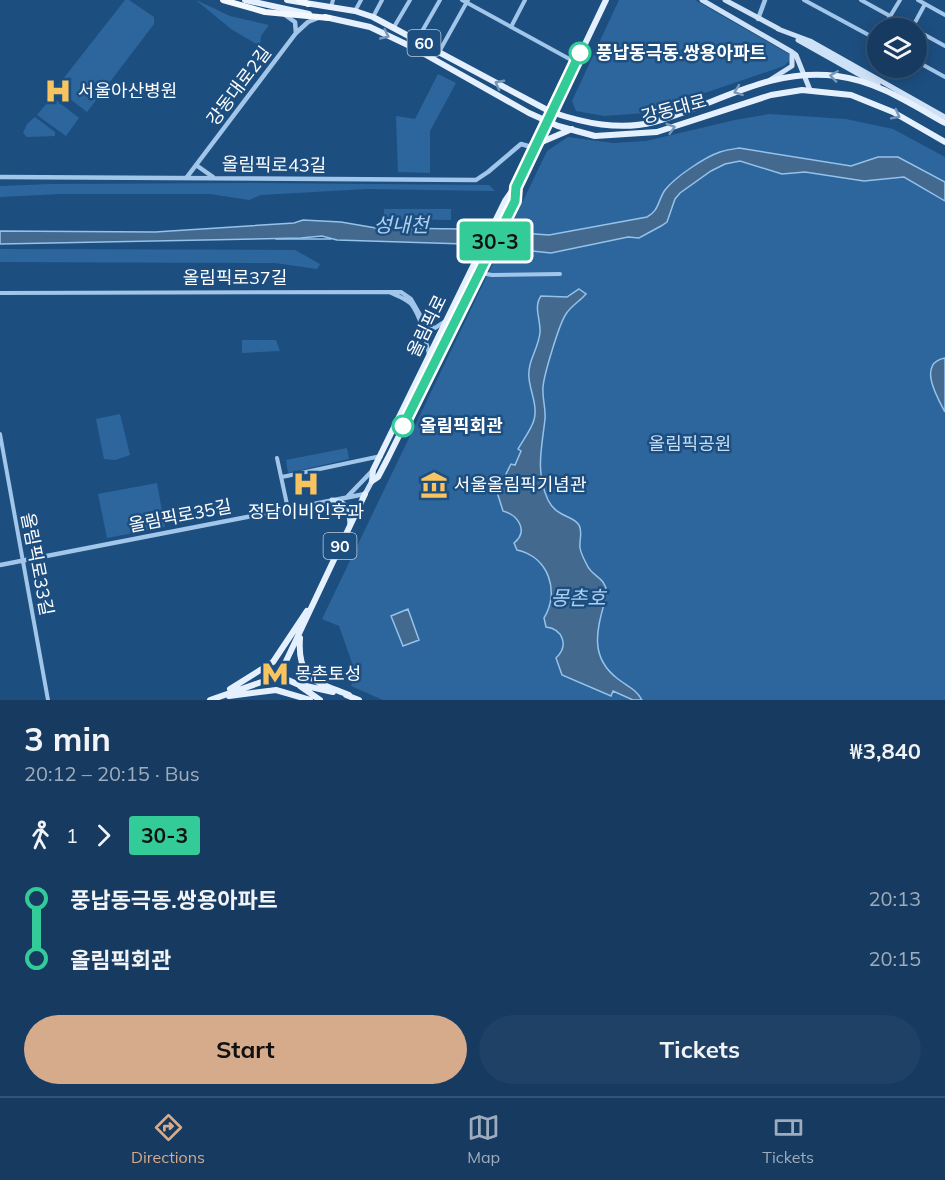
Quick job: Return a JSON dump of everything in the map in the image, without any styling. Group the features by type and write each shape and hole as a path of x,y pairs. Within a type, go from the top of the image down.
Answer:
{"highway":[{"path":"223,0 264,12 330,18"},
{"path":"298,0 308,4"}],"main road":[{"name":"강동대로","path":"245,0 370,27 529,113 595,136 657,132 771,95 810,90 844,93 893,112 945,142"},
{"name":"강동대로","path":"287,0 308,4 332,3 374,17 551,112 575,120 604,125 653,122 770,80 794,75 840,76 887,90"},
{"name":"올림픽로","path":"279,676 364,494 372,481 378,477 388,458 515,201 516,187 606,0"},
{"path":"702,0 796,55 810,90"},
{"name":"강동대로","path":"727,0 945,123"},
{"path":"745,25 752,26 758,19"},
{"path":"778,29 810,41 945,117"},
{"path":"770,80 792,66 792,52"},
{"path":"536,146 572,129"},
{"name":"올림픽로","path":"372,481 373,470 445,321 510,191 516,187"},
{"path":"332,500 341,501 346,507 349,512 350,525"},
{"name":"90","path":"213,699 273,662 316,597"},
{"path":"301,632 299,657 310,677 359,700"},
{"path":"213,699 279,676 297,684 320,700"},
{"path":"297,684 350,696"},
{"path":"213,699 276,690 310,700"}],"street":[{"path":"355,11 361,0"},
{"path":"374,17 382,0"},
{"path":"394,27 410,0"},
{"path":"417,40 440,0"},
{"path":"511,27 525,0"},
{"path":"758,19 765,0"},
{"path":"804,0 867,35"},
{"path":"861,0 890,16 900,0"},
{"path":"918,0 945,15"},
{"path":"440,52 466,1 575,62"},
{"path":"919,18 926,4"},
{"path":"282,14 295,22 296,33"},
{"name":"강동대로2길","path":"187,177 296,33 308,22 318,18"},
{"path":"927,36 945,46"},
{"path":"927,68 945,77"},
{"name":"올림픽로43길","path":"0,177 476,180 521,144 536,146"},
{"path":"196,165 213,177"},
{"path":"480,271 492,275 560,274"},
{"path":"388,292 401,292 411,299 430,328 435,328 445,321"},
{"path":"388,292 402,297 411,306 425,338 429,356"},
{"name":"올림픽로37길","path":"0,293 388,292"},
{"name":"올림픽로33길","path":"0,434 48,700"},
{"path":"282,477 381,456"},
{"path":"277,458 288,509"},
{"path":"347,497 373,470"},
{"name":"올림픽로35길","path":"0,565 364,494"}],"green space":[{"path":"125,0 129,0 154,17 154,24 87,112 56,88"},
{"path":"196,0 230,16 269,25 261,36 260,46 231,29"},
{"path":"619,0 695,0 789,54 790,60 784,66 646,113 604,116 576,111 572,101"},
{"path":"438,74 456,83 430,131 430,173 398,172 396,116 415,119"},
{"path":"52,97 79,118 66,136 37,115"},
{"name":"올림픽공원","path":"769,114 846,119 893,129 945,157 945,700 383,700 351,686 356,674 339,626 322,619 547,151 568,137 613,143 646,141"},
{"path":"35,117 55,132 55,136 27,137 23,133 27,124"},
{"path":"247,183 489,185 495,191 367,189 261,195 249,200 210,194 61,194 0,197 0,186"},
{"path":"384,209 451,209 451,220 384,219"},
{"path":"0,249 295,250 320,264 317,269 275,263 0,262"},
{"path":"242,340 276,340 280,351 242,353"},
{"path":"120,414 130,455 115,460 104,459 96,419"},
{"path":"347,448 349,459 288,473 286,460"},
{"path":"157,483 165,527 107,538 98,494"}],"water":[{"name":"성내천","path":"739,148 851,166 878,157 898,157 945,182 945,201 904,177 864,181 805,172 782,174 740,161 725,164 711,171 680,193 675,199 667,222 639,238 628,237 551,253 465,244 337,240 322,236 0,244 0,231 155,232 294,223 303,220 341,222 376,228 466,229 549,235 647,217 656,208 665,190 683,174 714,155"},
{"name":"몽촌호","path":"579,289 586,294 570,308 563,320 544,381 545,415 540,460 542,479 544,490 552,506 579,525 582,554 589,569 606,587 607,593 598,639 598,649 602,660 608,670 634,690 642,700 633,700 613,691 611,696 562,675 556,658 562,648 562,639 557,631 546,627 544,618 551,597 548,577 537,560 517,550 514,543 521,534 520,524 513,516 503,511 497,492 511,464 515,465 521,451 518,449 534,420 535,409 529,372 540,332 537,309 539,300 541,296 567,297"},
{"path":"945,358 945,412 934,390 931,373 932,366"},
{"path":"408,609 419,640 403,646 391,616"}],"waterway":[{"name":"성내천","path":"276,239 331,239"}],"bus line":[{"name":"30-3","path":"403,426 515,201 516,187 580,53"}],"place":[{"name":"풍납동극동.쌍용아파트","path":"580,53"},
{"name":"서울아산병원","path":"58,91"},
{"name":"올림픽회관","path":"403,426"},
{"name":"정담이비인후과","path":"306,484"},
{"name":"서울올림픽기념관","path":"434,485"},
{"name":"몽촌토성","path":"275,674"}]}
